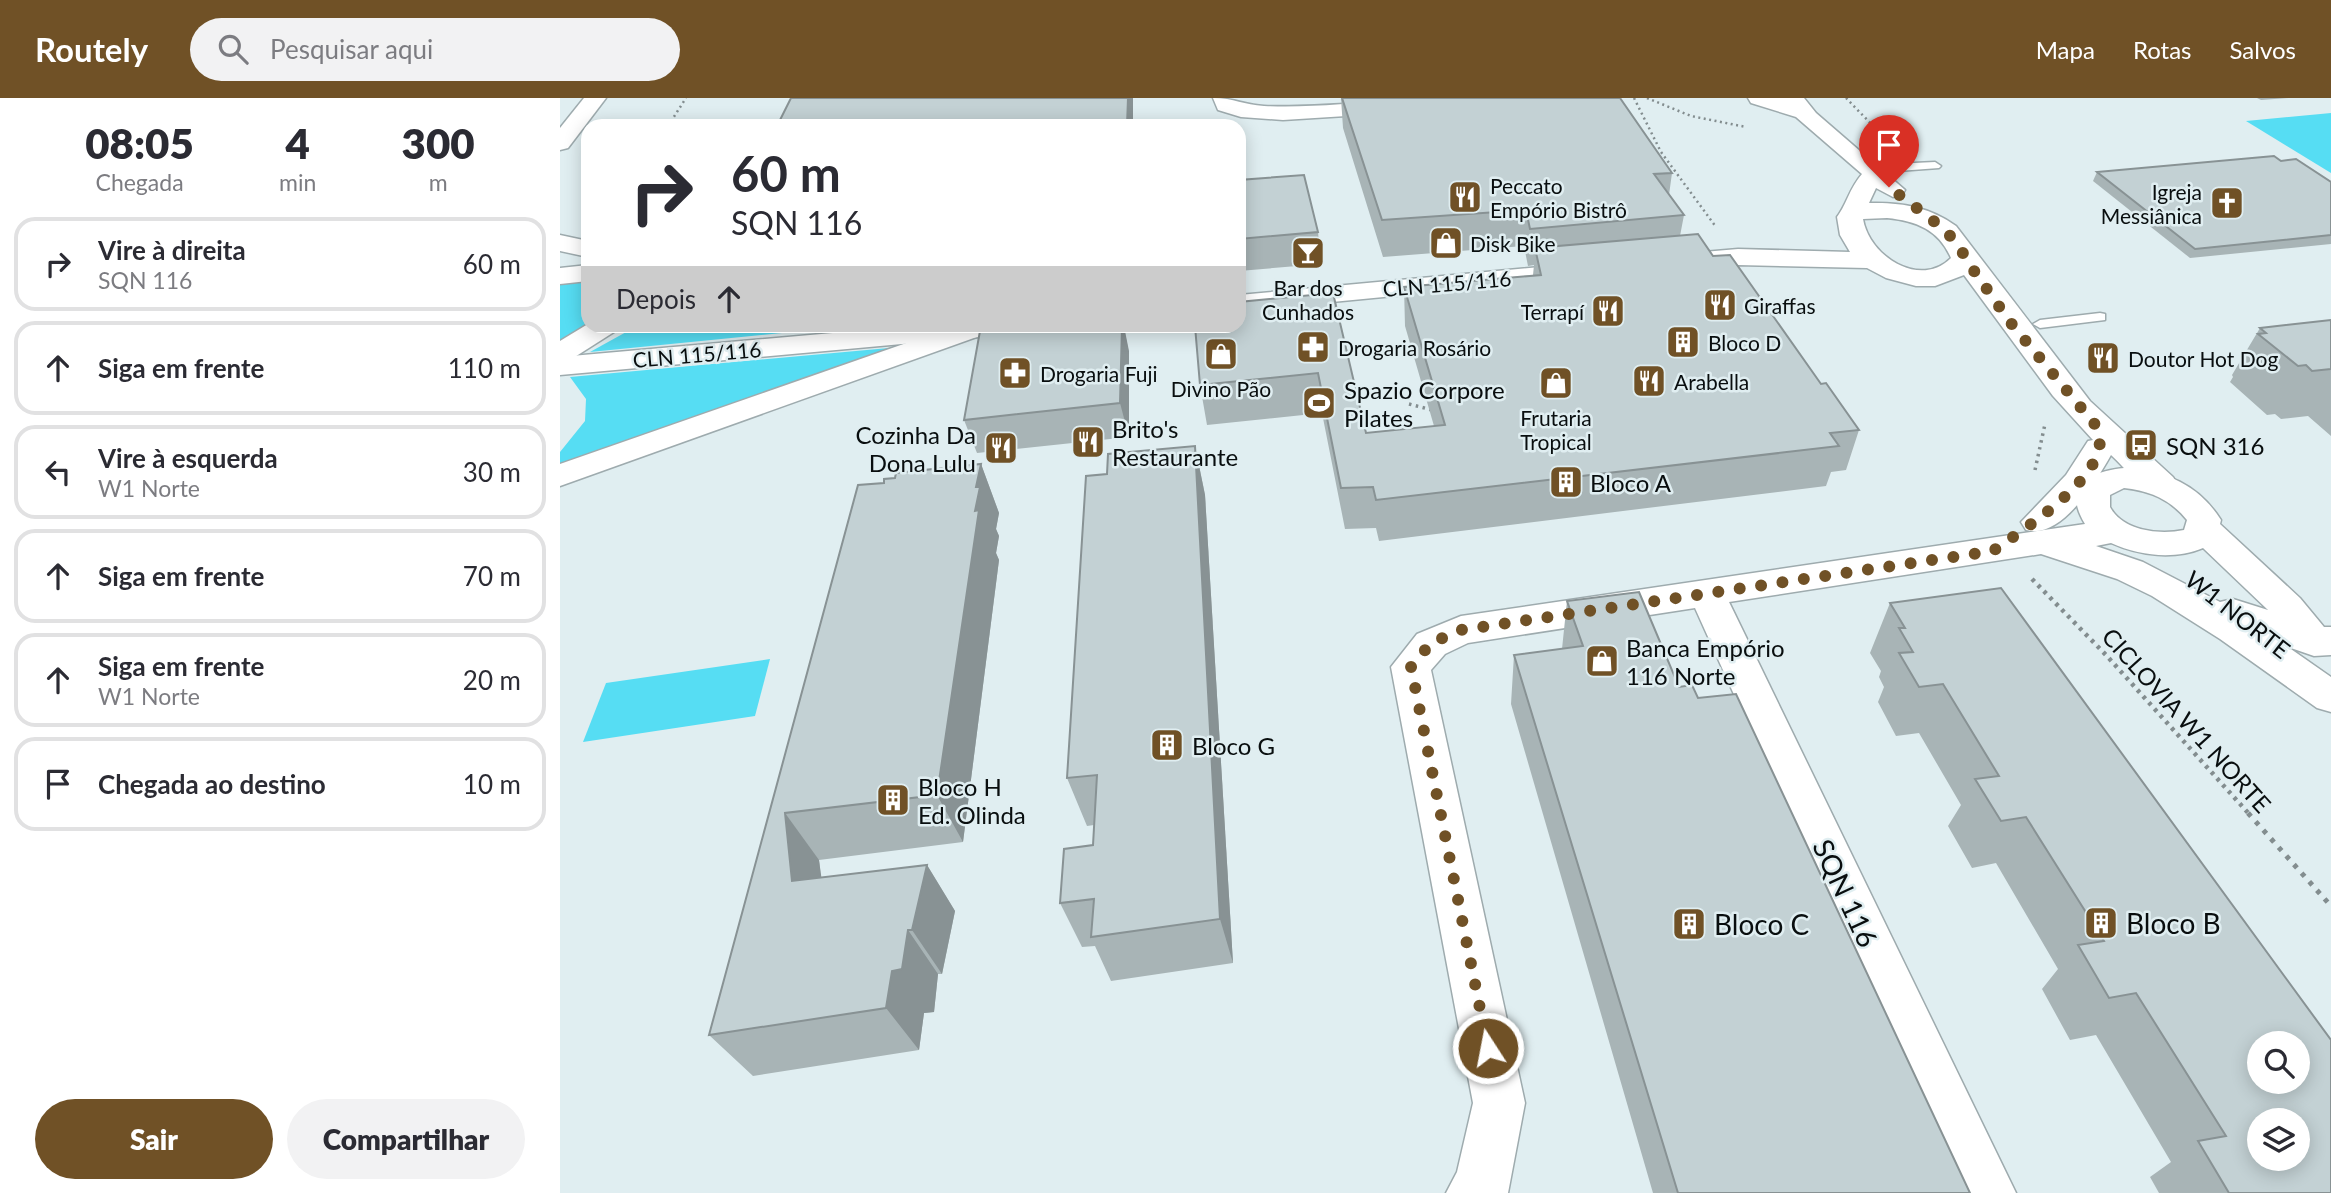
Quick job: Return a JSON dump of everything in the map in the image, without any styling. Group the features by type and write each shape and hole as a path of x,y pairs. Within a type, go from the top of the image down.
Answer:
{"street":[{"path":"560,143 595,98"},
{"path":"1224,98 1226,105 1237,111 1261,113 1399,103"},
{"path":"1759,98 1797,105 1921,215 1944,229 1961,247 1965,258 2010,322 2099,463 2097,515 2134,549 2331,695"},
{"path":"1873,171 1859,193 1852,219 1851,236 1875,261 1886,268 1918,278 2010,322"},
{"path":"1738,257 1881,208 1921,215"},
{"path":"560,243 581,248"},
{"path":"1656,264 1738,257 1875,261"},
{"path":"1918,278 1938,278 1958,270 1965,258"},
{"name":"CLN 115/116","path":"1246,302 1587,271"},
{"path":"560,275 581,274"},
{"path":"560,354 593,333"},
{"name":"CLN 115/116","path":"560,366 906,333"},
{"path":"560,476 959,333"},
{"path":"2031,545 2079,482 2099,463 2134,455 2161,485"},
{"path":"2099,463 2161,485"},
{"path":"2031,545 2099,463"},
{"name":"W1 NORTE","path":"2161,485 2176,492 2198,510 2204,520 2204,529 2287,607 2325,649"},
{"path":"2031,545 2094,555 2182,544 2199,537 2204,529"},
{"path":"1474,1193 1481,1191 1499,1103 1411,667 1431,643 1461,630 2031,545 2134,549"},
{"name":"W1 NORTE","path":"2134,549 2251,620 2331,695"},
{"name":"SQN 116","path":"1706,592 1988,1193"},
{"path":"2251,620 2325,649"}],"lane":[{"path":"1873,171 1935,166"},
{"path":"2040,324 2100,317"}],"path":[{"path":"672,119 686,98"},
{"path":"1634,98 1661,152 1738,257"},
{"path":"1846,98 1878,132"},
{"path":"1409,404 1443,414"},
{"path":"2034,476 2045,423 2039,415"},
{"name":"CICLOVIA W1 NORTE","path":"2031,545 2106,655 2331,906"}],"shaded area":[{"path":"2331,113 2331,173 2246,121"},
{"path":"560,279 581,279 581,331 560,347"},
{"path":"624,333 781,333 590,352"},
{"path":"900,347 831,369 560,469 560,452 585,421 586,399 570,377"},
{"path":"770,659 755,716 583,742 606,683"}],"building":[{"path":"791,98 1128,98 1127,119 780,119"},
{"path":"1342,98 1620,98 1672,173 1654,174 1684,215 1530,229 1526,210 1382,220"},
{"name":"Igreja Messiânica","path":"2274,156 2281,161 2296,159 2331,182 2331,235 2195,249 2097,172"},
{"path":"1304,175 1318,232 1246,238 1246,179"},
{"path":"1698,234 1713,256 1730,255 1821,384 1826,383 1859,430 1830,433 1839,446 1376,500 1373,487 1341,488 1318,373 1200,385 1196,333 1246,333 1246,301 1333,293 1366,433 1445,425 1404,287 1541,275 1535,248"},
{"path":"2331,320 2331,369 2312,371 2306,365 2298,366 2258,334 2266,333 2260,328"},
{"path":"980,333 1122,333 1120,403 964,420"},
{"name":"Bloco G","path":"1195,446 1220,919 1091,937 1094,899 1060,903 1064,849 1093,845 1097,775 1067,778 1086,476 1107,474 1108,454"},
{"name":"Bloco H Ed. Olinda","path":"981,464 975,511 979,510 937,795 785,813 792,881 927,865 912,930 908,930 902,969 892,971 886,1008 709,1035 858,485 884,483 884,479 895,478 896,473"},
{"path":"2001,588 2331,1040 2331,1193 2229,1193 2198,1141 2226,1136 2136,993 2109,998 2078,945 2104,941 2026,817 2001,821 1975,779 1999,776 1943,684 1919,687 1899,653 1913,652 1899,628 1905,628 1890,603"},
{"name":"Bloco C","path":"1639,592 1679,687 1692,685 1698,698 1736,694 1970,1193 1678,1193 1514,655 1583,646 1567,601"}],"place":[{"name":"Peccato Empório Bistrô","path":"1465,197"},
{"name":"Igreja Messiânica","path":"2227,203"},
{"name":"Disk Bike","path":"1446,243"},
{"name":"Bar dos Cunhados","path":"1308,253"},
{"name":"Giraffas","path":"1720,305"},
{"name":"Terrapí","path":"1608,311"},
{"name":"Bloco D","path":"1683,342"},
{"name":"Drogaria Rosário","path":"1313,347"},
{"name":"Divino Pão","path":"1221,354"},
{"name":"Doutor Hot Dog","path":"2103,358"},
{"name":"Drogaria Fuji","path":"1015,373"},
{"name":"Arabella","path":"1649,381"},
{"name":"Frutaria Tropical","path":"1556,383"},
{"name":"Spazio Corpore Pilates","path":"1319,403"},
{"name":"Brito's Restaurante","path":"1088,442"},
{"name":"SQN 316","path":"2141,445"},
{"name":"Cozinha Da Dona Lulu","path":"1001,448"},
{"name":"Bloco A","path":"1566,482"},
{"name":"Banca Empório 116 Norte","path":"1602,661"},
{"name":"Bloco G","path":"1167,745"},
{"name":"Bloco H Ed. Olinda","path":"893,800"},
{"name":"Bloco B","path":"2101,923"},
{"name":"Bloco C","path":"1689,924"}],"route":[{"path":"1488,1048 1411,667 1431,643 1461,630 1993,551 2038,522 2052,509 2079,482 2099,448 2097,427 2010,322 1965,258 1961,247 1944,229 1921,215 1889,187"}]}
